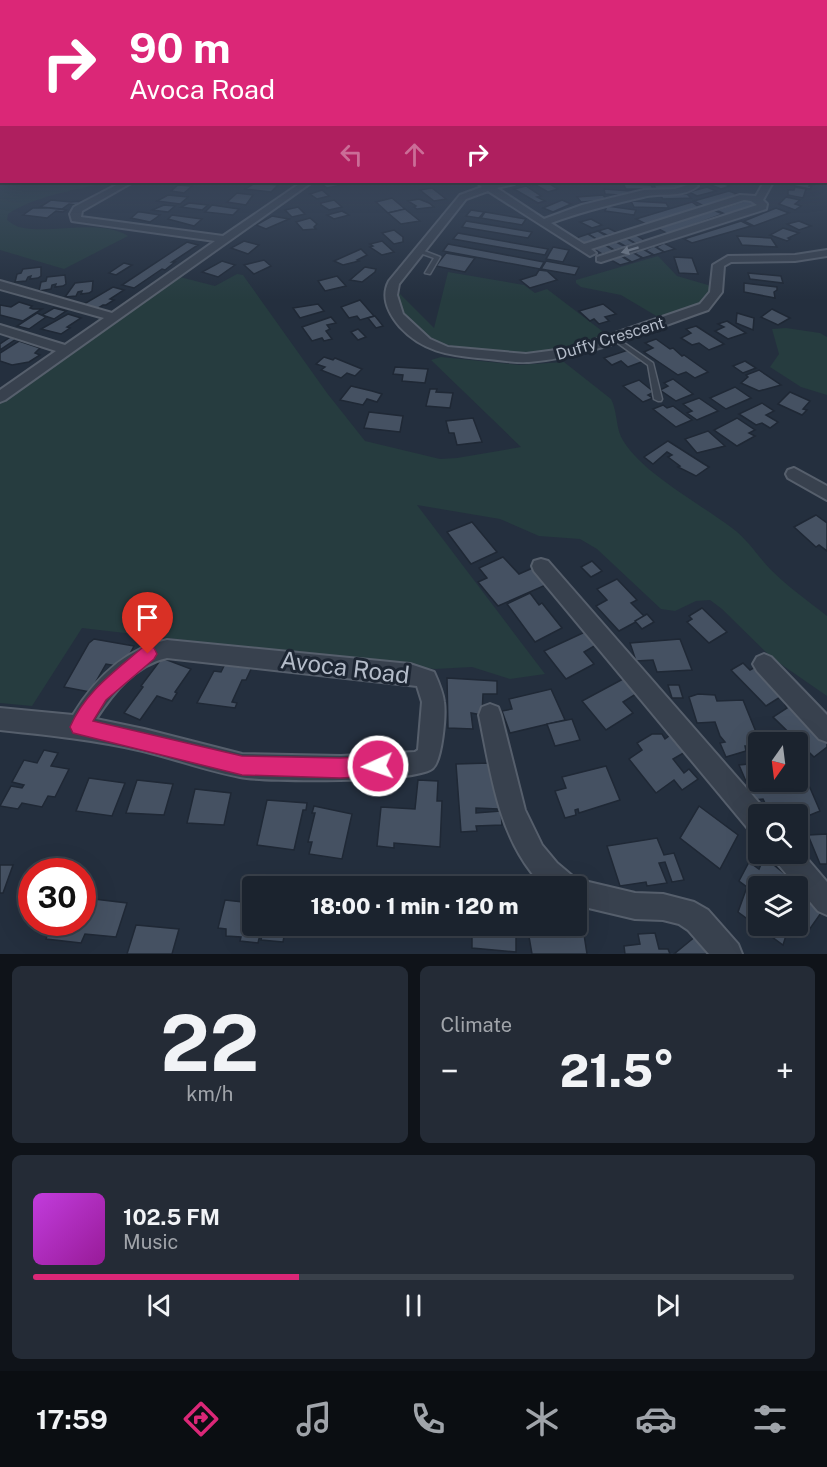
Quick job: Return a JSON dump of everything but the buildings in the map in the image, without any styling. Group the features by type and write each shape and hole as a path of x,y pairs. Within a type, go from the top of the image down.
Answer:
{"street":[{"path":"77,211 76,219 85,222 222,239"},
{"path":"0,397 264,211"},
{"name":"Duffy Crescent","path":"452,211 393,284 389,299 405,324 425,343 434,348 491,356 543,357 574,352 704,307 717,294 720,284 719,265 728,259 795,258 827,253"},
{"path":"522,211 611,266"},
{"path":"542,224 577,211"},
{"path":"583,248 700,211"},
{"path":"601,259 752,211"},
{"path":"639,230 659,241"},
{"path":"0,285 113,317"},
{"path":"0,329 66,350"},
{"path":"794,474 827,495"},
{"path":"541,566 748,809"},
{"name":"Avoca Road","path":"0,719 79,727 144,740 242,766 340,768 416,764 425,760 429,753 433,702 426,679 410,674 167,649 148,654 109,685 93,703 79,727"},
{"path":"764,664 827,731"},
{"path":"490,715 523,837 542,867 553,876"},
{"path":"795,864 827,902"},
{"path":"587,895 635,906 663,907 684,912 698,920 728,954"}],"lane":[{"path":"419,251 436,257 428,273"},
{"path":"614,338 651,364 658,399"}],"green space":[{"path":"0,211 14,211 8,214 7,220 19,227 31,229 103,228 128,236 64,269 0,250"},
{"path":"658,256 677,276 708,285 711,289 704,300 671,316 658,317 621,295 581,287 576,283 576,280"},
{"path":"448,272 524,285 535,293 547,289 606,334 566,348 528,353 440,344 423,334 403,312 395,300 396,290 434,328"},
{"path":"237,274 243,275 327,393 365,441 440,459 521,447 431,360 441,357 519,365 564,362 611,399 621,437 645,466 737,532 777,575 827,616 827,696 772,658 710,600 696,601 675,611 661,609 597,549 580,539 539,536 500,519 417,505 545,674 510,679 472,667 435,669 82,628 32,706 0,703 0,403 180,277 215,286"},
{"path":"786,328 820,333 827,337 827,395 801,387 770,367 779,354 772,329"}],"route":[{"path":"148,654 99,694 79,727 144,740 242,766 340,768 378,766"}]}
